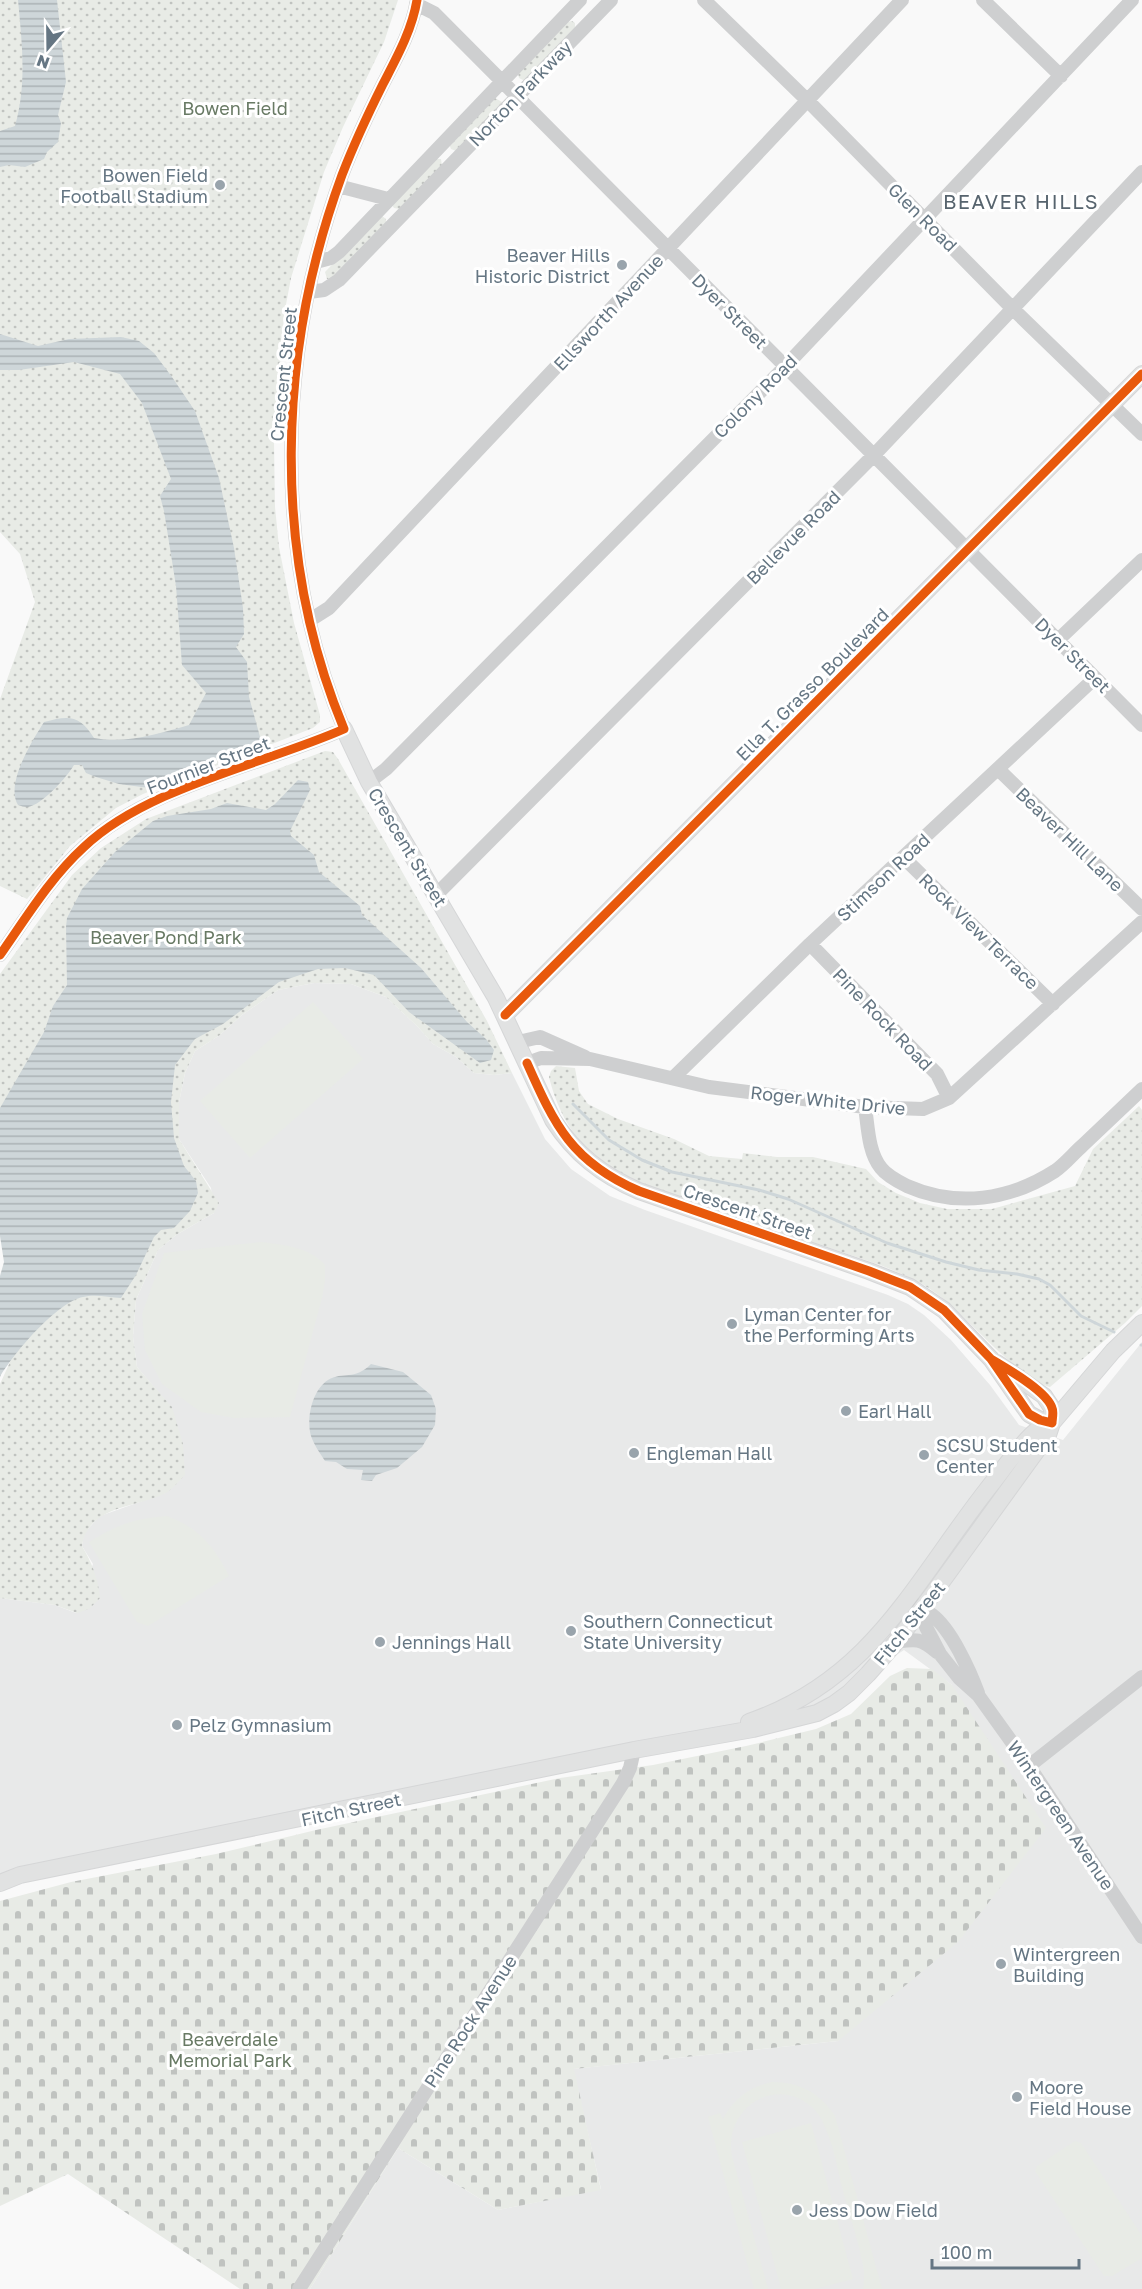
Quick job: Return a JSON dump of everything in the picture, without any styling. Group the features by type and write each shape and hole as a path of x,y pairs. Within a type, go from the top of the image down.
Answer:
{"main road":[{"name":"Ella T. Grasso Boulevard","path":"504,1015 1142,374"},
{"name":"Crescent Street","path":"344,729 369,782 504,1015 544,1102 561,1133 585,1159 605,1174 639,1191 890,1278 910,1287 944,1310 991,1359 1029,1414 1052,1423"},
{"name":"Fitch Street","path":"0,1883 20,1875 634,1750 753,1729 817,1713 849,1693 896,1642 915,1604 978,1501 1036,1430 1052,1423 1113,1351 1142,1323"},
{"name":"Fitch Street","path":"702,1738 760,1718 829,1681 915,1604"}],"street":[{"name":"Norton Parkway","path":"309,292 331,287 611,0"},
{"name":"Glen Road","path":"704,0 1142,434"},
{"name":"Ellsworth Avenue","path":"310,620 324,612 337,599 902,0"},
{"path":"983,0 1061,76"},
{"name":"Colony Road","path":"369,782 386,769 785,366 1132,0"},
{"name":"Dyer Street","path":"416,2 434,13 1142,725"},
{"name":"Crescent Street","path":"344,729 331,694 310,620 298,562 290,440 298,352 316,262 338,186 372,107 401,48 416,2"},
{"name":"Norton Parkway","path":"316,262 331,258 339,252 384,202 576,5 587,25"},
{"name":"Norton Parkway","path":"438,147 453,162"},
{"name":"Bellevue Road","path":"436,895 874,455 1142,172"},
{"path":"338,186 384,202 396,220"},
{"path":"1058,640 1142,560"},
{"name":"Stimson Road","path":"673,1078 810,944 1095,678"},
{"name":"Fournier Street","path":"0,955 58,874 85,846 113,825 182,790 344,729"},
{"name":"Beaver Hill Lane","path":"998,769 1142,909"},
{"name":"Rock View Terrace","path":"904,858 1053,1004"},
{"name":"Roger White Drive","path":"527,1063 541,1058 590,1059 709,1087 865,1107 923,1109 950,1098 1142,922"},
{"name":"Pine Rock Road","path":"810,944 937,1074 950,1098"},
{"name":"Roger White Drive","path":"518,1042 531,1037 548,1039 590,1059"},
{"path":"865,1107 872,1149 881,1168 898,1182 922,1192 945,1198 969,1200 993,1197 1018,1190 1056,1170 1142,1089"},
{"name":"Wintergreen Avenue","path":"915,1604 940,1654 978,1695 1029,1766 1142,1937"},
{"name":"Wintergreen Avenue","path":"915,1604 933,1615 945,1630 970,1670 978,1695"},
{"path":"896,1642 906,1639 925,1642 940,1654"},
{"path":"1029,1766 1142,1677"},
{"name":"Pine Rock Avenue","path":"299,2289 623,1783 630,1768 634,1750"}],"shaded area":[{"path":"18,0 57,0 66,82 58,115 61,123 58,142 47,152 44,159 25,167 9,165 0,167 0,131 15,126 21,95 22,63"},
{"path":"0,334 38,346 69,339 121,337 139,341 154,353 195,411 219,478 234,548 243,608 244,634 236,647 247,662 249,697 262,744 182,772 149,788 119,784 96,777 86,773 82,765 74,765 60,783 40,801 28,807 18,805 15,796 17,775 27,751 44,722 60,718 73,719 84,725 94,738 106,740 142,737 189,725 206,693 182,665 176,586 160,496 171,479 142,403 120,374 74,362 19,370 0,370"},
{"path":"298,780 308,782 310,790 290,831 291,836 314,855 319,872 360,906 362,915 421,968 467,1022 486,1039 494,1050 491,1060 480,1063 409,1012 374,975 345,968 318,969 279,982 223,1024 195,1039 175,1065 171,1102 174,1138 184,1166 196,1181 198,1193 190,1211 174,1228 161,1230 154,1237 136,1275 121,1298 87,1296 61,1308 25,1343 0,1377 0,1276 4,1262 0,1236 0,1108 44,1032 53,1006 67,985 67,918 82,889 115,852 153,821 167,816 211,809 227,803 266,810"},
{"name":"Southern Connecticut State University","path":"314,983 351,984 386,997 433,1044 456,1057 474,1073 494,1075 512,1073 545,1139 571,1169 610,1196 908,1304 924,1315 951,1340 990,1385 1019,1425 1063,1440 1142,1342 1142,2289 310,2289 398,2148 498,2210 601,2189 573,2069 838,2041 952,1685 904,1650 868,1674 834,1704 0,1883 0,1598 55,1605 76,1613 93,1564 82,1546 84,1533 100,1516 165,1493 172,1408 137,1367 133,1337 136,1300 158,1250 176,1235 214,1213 211,1188 179,1139 179,1102 185,1073 195,1051 220,1035 242,1015 278,990"},
{"path":"371,1364 403,1372 431,1395 436,1409 435,1425 422,1447 397,1468 376,1475 372,1481 361,1480 363,1470 347,1469 336,1462 325,1461 312,1439 309,1421 314,1398 322,1385 333,1377 354,1374"}],"green space":[{"name":"Bowen Field","path":"0,0 398,0 384,42 324,172 291,278 284,315 274,442 275,507 279,547 294,623 320,722 313,728 143,794 116,808 70,846 27,899 0,886 0,699 35,602 20,554 0,532"},
{"path":"568,22 575,23 575,28 525,81 519,78 518,73"},
{"path":"495,98 502,102 500,106 456,151 451,149 449,144"},
{"path":"435,159 441,159 442,166 400,209 394,208 392,205"},
{"path":"382,216 386,219 386,223 333,279 327,279 325,272 378,217"},
{"name":"Beaver Pond Park","path":"325,751 333,752 338,759 487,1021 512,1073 494,1075 474,1073 456,1057 433,1044 386,997 351,984 314,983 278,990 242,1015 220,1035 195,1051 185,1073 179,1102 179,1139 219,1203 214,1213 176,1235 158,1250 136,1300 133,1337 137,1367 172,1407 183,1444 185,1475 164,1494 114,1510 93,1523 86,1533 82,1546 94,1571 100,1598 89,1609 77,1613 55,1605 0,1598 0,1384 96,1173 0,1132 0,974 72,875 101,848 146,819"},
{"path":"313,1002 363,1059 250,1158 200,1101"},
{"path":"556,1066 575,1068 579,1091 588,1104 618,1119 674,1139 709,1156 742,1159 743,1153 777,1157 813,1157 866,1169 878,1182 896,1193 920,1203 947,1209 992,1209 1075,1186 1093,1149 1139,1106 1142,1110 1142,1306 1050,1387 1025,1373 941,1297 912,1279 880,1265 652,1187 605,1163 583,1144 564,1118 549,1077"},
{"path":"261,1242 304,1251 312,1254 325,1265 322,1298 290,1417 234,1418 201,1412 162,1384 145,1350 142,1314 164,1253"},
{"path":"167,1516 197,1532 211,1547 229,1576 148,1626 137,1622 89,1542 126,1523"},
{"name":"Beaverdale Memorial Park","path":"907,1668 932,1669 952,1685 1046,1828 958,1942 838,2041 574,2069 601,2190 498,2210 398,2148 310,2289 240,2289 68,2174 0,2206 0,1901 71,1882 216,1854 316,1830 560,1778 653,1765 816,1729 851,1714 890,1676"},
{"path":"772,2082 792,2084 808,2090 823,2101 835,2116 882,2289 863,2289 864,2271 860,2252 833,2150 821,2119 814,2109 799,2099 784,2094 769,2095 756,2101 744,2111 736,2123 731,2139 732,2156 768,2289 754,2289 708,2117 720,2113 723,2119 732,2105 743,2095 756,2087"},
{"name":"Jess Dow Field","path":"811,2123 853,2279 815,2289 781,2289 742,2142"},
{"path":"1075,2141 1081,2143 1142,2236 1142,2258 1112,2276 1104,2276 1035,2171 1037,2166"}],"waterway":[{"path":"573,1104 609,1140 642,1160 672,1172 759,1190 788,1199 887,1243 946,1262 979,1270 1039,1279 1050,1285 1081,1316 1114,1332"}],"cycle path":[{"path":"0,955 60,872 84,847 110,826 140,808 173,793 344,729 320,662 304,594 294,523 291,453 295,382 305,312 320,242 351,152 403,43 412,22 417,0"},
{"path":"505,1015 1142,374"},
{"path":"527,1063 557,1124 568,1140 597,1168 639,1191 910,1287 944,1310 991,1359 1029,1414 1052,1423 1053,1410 1049,1401 1025,1380 991,1359"}],"place":[{"name":"Bowen Field Football Stadium","path":"220,185"},
{"name":"Beaver Hills Historic District","path":"622,265"},
{"name":"Lyman Center for the Performing Arts","path":"732,1324"},
{"name":"Earl Hall","path":"846,1411"},
{"name":"Engleman Hall","path":"634,1453"},
{"name":"SCSU Student Center","path":"924,1455"},
{"name":"Southern Connecticut State University","path":"571,1631"},
{"name":"Jennings Hall","path":"380,1642"},
{"name":"Pelz Gymnasium","path":"177,1725"},
{"name":"Wintergreen Building","path":"1001,1964"},
{"name":"Moore Field House","path":"1017,2097"},
{"name":"Jess Dow Field","path":"797,2210"}],"district":[{"name":"BEAVER HILLS","path":"1021,201"}]}
